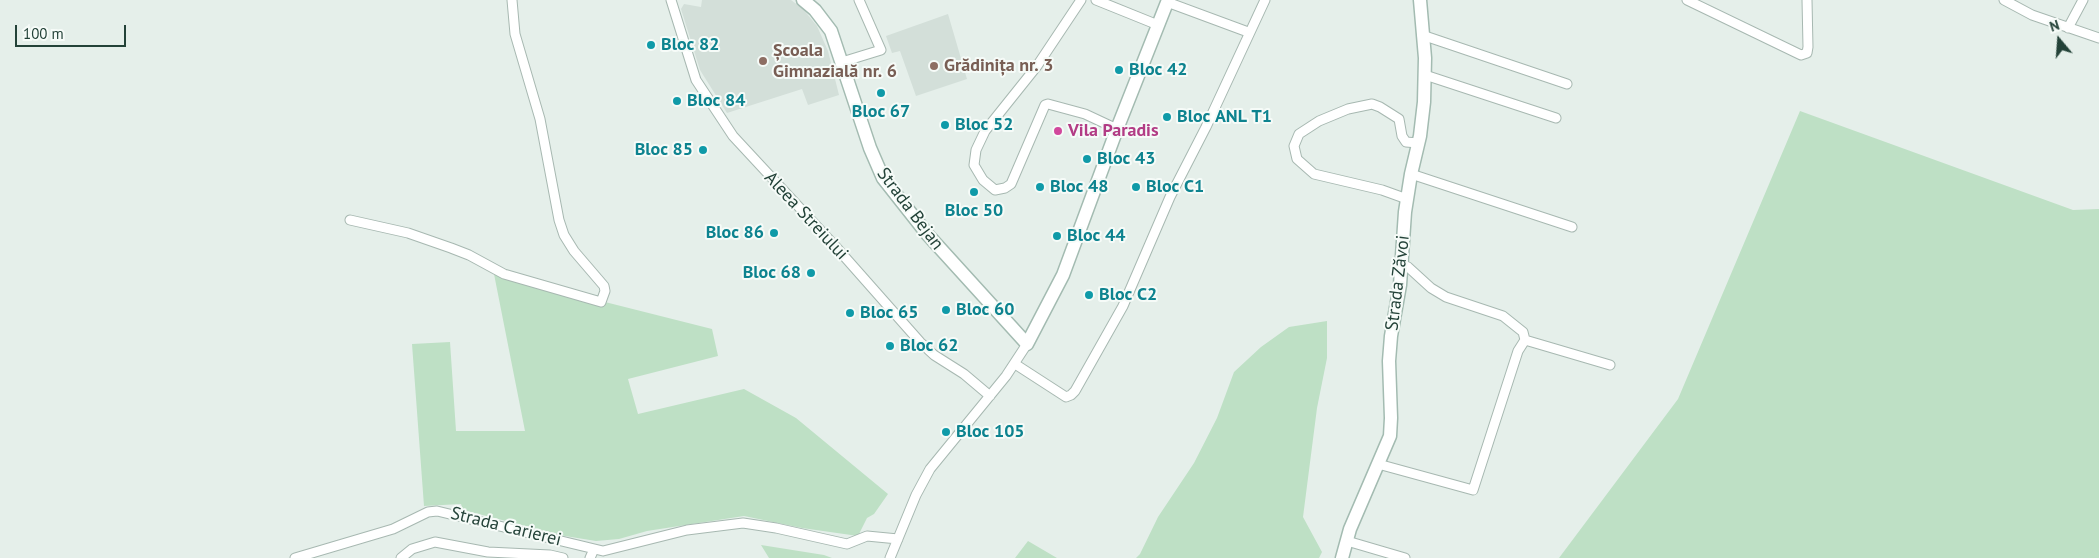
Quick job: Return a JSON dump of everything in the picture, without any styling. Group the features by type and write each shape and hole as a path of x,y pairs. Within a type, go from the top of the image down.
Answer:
{"street":[{"path":"350,220 408,234 451,248 469,255 504,274 601,302 605,291 604,286 574,252 564,235 559,220 540,119 515,34 512,0"},
{"name":"Aleea Streiului","path":"672,0 696,80 733,136 830,240 920,342 934,355 964,374 990,396"},
{"name":"Strada Bejan","path":"803,0 825,20 831,31 870,148 883,178 928,235 1027,344"},
{"path":"842,62 881,50 859,0"},
{"path":"1081,0 1037,66 985,131 976,150 974,164 989,187 1000,190 1010,184 1045,105 1048,104 1085,114 1117,129"},
{"path":"1096,0 1158,25"},
{"path":"1015,364 1066,397 1075,391 1123,306 1170,196 1206,127 1248,32 1265,0"},
{"name":"Strada Zăvoi","path":"1342,558 1357,509 1390,436 1389,361 1411,174 1418,143 1425,75 1420,0"},
{"path":"1687,0 1801,55 1807,53 1808,46 1807,0"},
{"path":"2004,0 2032,15 2099,38"},
{"path":"2068,28 2083,0"},
{"path":"890,558 916,495 930,469 1015,364 1063,275 1117,129 1168,1 1248,32"},
{"path":"1422,35 1568,84"},
{"path":"1425,75 1556,118"},
{"path":"1408,199 1382,190 1314,174 1297,159 1294,146 1299,134 1319,120 1348,109 1372,104 1399,120 1402,136 1406,142 1418,143"},
{"path":"1411,174 1572,227"},
{"path":"1378,464 1473,490 1518,351 1525,340 1523,332 1504,316 1446,297 1431,288 1408,267 1401,264"},
{"path":"1525,340 1610,365"},
{"name":"Strada Carierei","path":"295,558 394,529 428,512 437,511 603,551 680,531 743,523 776,528 847,544 868,536 898,540"},
{"path":"1347,541 1405,558"},
{"path":"400,558 412,549 435,542 488,552 550,555 563,558"},
{"path":"590,558 594,549"}],"shaded area":[{"name":"Școala Gimnazială nr. 6","path":"702,0 791,0 803,9 817,26 828,51 839,95 808,105 802,89 727,113 700,70 681,9 684,4 701,7"},
{"name":"Grădinița nr. 3","path":"948,14 967,79 916,96 900,51 892,53 886,36"}],"green space":[{"path":"1800,111 2073,210 2099,209 2099,558 1559,558 1678,399"},
{"path":"494,274 712,329 718,356 628,379 638,414 744,389 796,418 888,494 874,514 867,518 858,536 802,528 744,516 647,531 619,539 596,541 565,536 463,510 461,504 424,506 412,344 450,342 456,431 525,431"},
{"path":"1327,321 1327,358 1317,408 1303,517 1322,552 1319,558 1136,558 1140,554 1158,517 1194,463 1217,418 1234,372 1261,347 1289,327"},
{"path":"1028,541 1057,558 1015,558"},
{"path":"761,545 824,555 832,558 769,558"}],"place":[{"name":"Bloc 82","path":"651,45"},
{"name":"Școala Gimnazială nr. 6","path":"763,61"},
{"name":"Grădinița nr. 3","path":"934,66"},
{"name":"Bloc 42","path":"1119,70"},
{"name":"Bloc 67","path":"881,93"},
{"name":"Bloc 84","path":"677,101"},
{"name":"Bloc ANL T1","path":"1167,117"},
{"name":"Bloc 52","path":"945,125"},
{"name":"Vila Paradis","path":"1058,131"},
{"name":"Bloc 85","path":"703,150"},
{"name":"Bloc 43","path":"1087,159"},
{"name":"Bloc 48","path":"1040,187"},
{"name":"Bloc C1","path":"1136,187"},
{"name":"Bloc 50","path":"974,192"},
{"name":"Bloc 86","path":"774,233"},
{"name":"Bloc 44","path":"1057,236"},
{"name":"Bloc 68","path":"811,273"},
{"name":"Bloc C2","path":"1089,295"},
{"name":"Bloc 60","path":"946,310"},
{"name":"Bloc 65","path":"850,313"},
{"name":"Bloc 62","path":"890,346"},
{"name":"Bloc 105","path":"946,432"}]}
